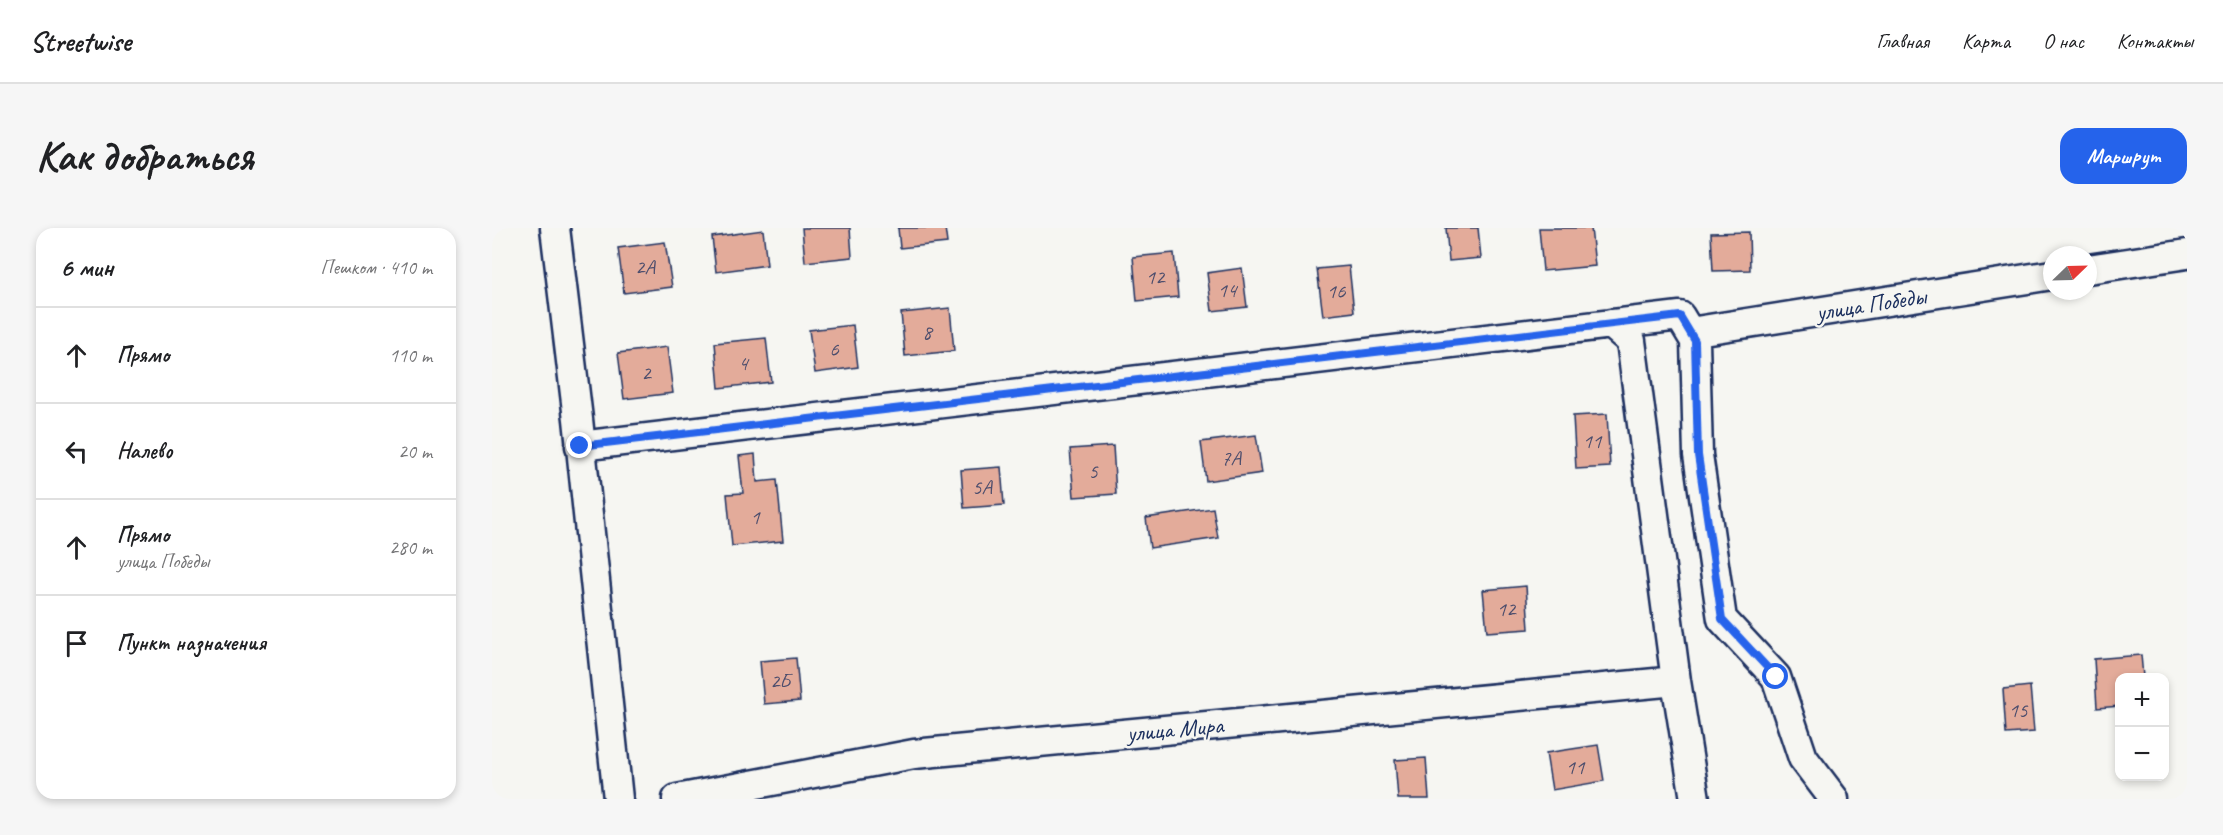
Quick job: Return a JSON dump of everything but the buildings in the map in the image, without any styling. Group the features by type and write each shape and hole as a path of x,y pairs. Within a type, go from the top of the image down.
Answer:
{"street":[{"path":"555,228 618,799"},
{"path":"2097,268 2187,254"},
{"name":"улица Победы","path":"1690,333 2043,276"},
{"path":"580,446 1680,316 1695,341 1698,455 1722,619 1776,677 1803,758 1834,799"},
{"path":"1611,324 1631,340 1676,681 1695,799"},
{"name":"улица Мира","path":"677,799 914,754 1676,681"}],"route":[{"path":"580,446 1680,316 1695,341 1698,455 1722,619 1776,677"}]}
